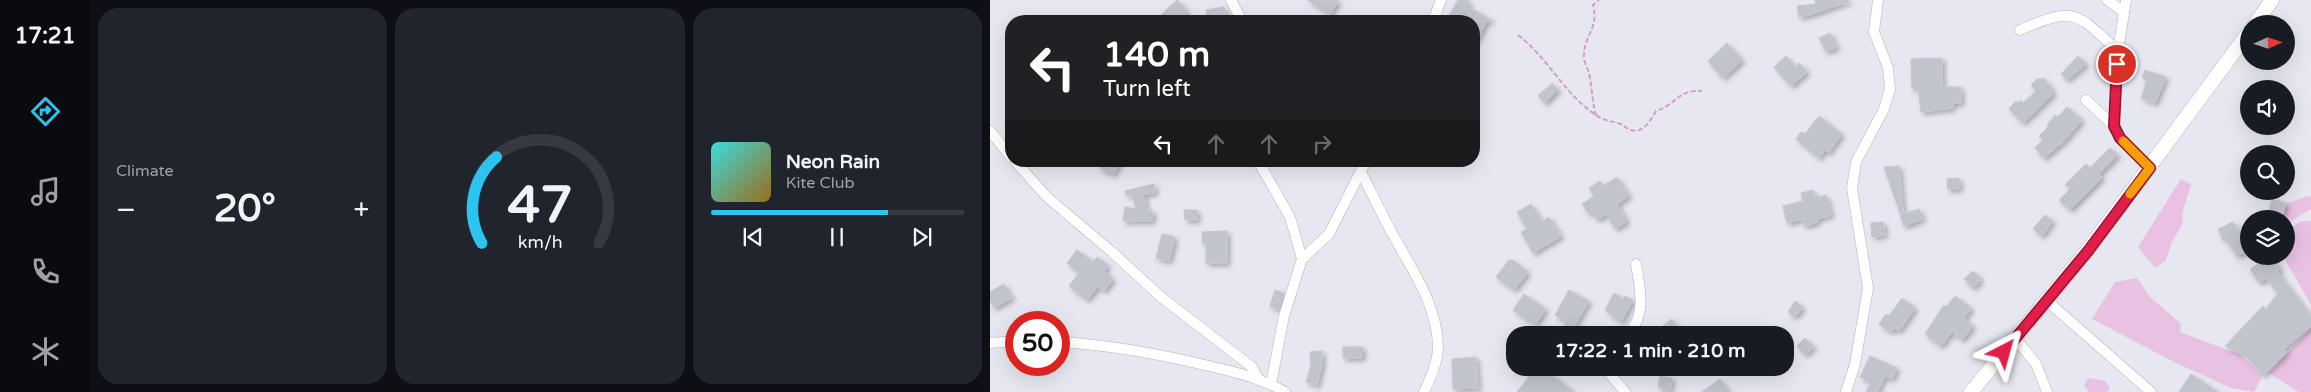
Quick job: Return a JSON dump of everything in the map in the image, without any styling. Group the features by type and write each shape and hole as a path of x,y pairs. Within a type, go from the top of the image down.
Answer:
{"main road":[{"path":"2261,15 2272,0"},
{"path":"1971,392 2088,251 2240,44"}],"street":[{"path":"1231,0 1239,15"},
{"path":"1435,15 1441,0"},
{"path":"1846,392 1856,356 1868,288 1852,188 1853,172 1861,150 1884,109 1890,90 1888,68 1874,32 1878,0"},
{"path":"2107,0 2124,12"},
{"path":"2114,126 2118,51 2126,0"},
{"path":"2020,30 2058,16 2073,15 2089,25 2118,51"},
{"path":"2086,100 2114,126 2120,138 2150,168"},
{"path":"990,132 1005,150"},
{"path":"1020,167 1046,197 1112,252 1161,297 1252,367 1259,380"},
{"path":"1261,167 1290,217 1302,259"},
{"path":"1271,384 1284,316 1302,259 1328,234 1363,167"},
{"path":"1361,172 1420,283 1434,316 1437,333 1436,359 1424,392"},
{"path":"1635,326 1641,312 1636,264"},
{"path":"2046,300 2151,392"},
{"path":"2015,338 2036,364 2047,392"},
{"path":"990,343 1005,342"},
{"path":"1070,343 1149,352 1259,380 1285,392"},
{"path":"1611,376 1626,392"}],"path":[{"path":"1596,116 1591,99 1589,74 1583,55 1594,27 1596,16 1593,5 1599,0"},
{"path":"1518,35 1535,48 1580,103 1596,116 1606,121 1621,124 1631,130 1640,130 1649,123 1656,110 1666,108 1682,93 1702,90"}],"shaded area":[{"path":"2181,179 2191,184 2182,214 2183,223 2172,242 2166,260 2155,268 2138,247"},
{"path":"2308,196 2311,197 2311,209 2295,219 2295,210 2274,210"},
{"path":"2301,221 2311,221 2311,305 2288,265 2295,265 2295,225"},
{"path":"2137,278 2150,297 2181,324 2180,332 2241,355 2262,376 2254,392 2231,388 2174,362 2092,319 2115,282"},
{"path":"2311,328 2311,392 2299,392 2269,373"},
{"path":"2088,378 2105,381 2110,388 2107,392 2089,392 2084,386"}],"building":[{"path":"1177,0 1187,12 1184,15 1161,15"},
{"path":"1307,0 1339,0 1330,14"},
{"path":"1458,0 1469,0 1467,6 1493,21 1487,21 1480,34 1480,15 1449,15"},
{"path":"1815,0 1850,1 1799,17 1797,6 1816,4"},
{"path":"1224,7 1226,15 1207,15 1206,10"},
{"path":"1830,33 1837,47 1826,52 1819,38"},
{"path":"1727,43 1742,60 1723,78 1708,61"},
{"path":"1786,56 1796,67 1799,63 1807,72 1791,86 1774,67"},
{"path":"2078,56 2086,64 2067,80 2061,74"},
{"path":"1942,58 1942,87 1961,87 1961,103 1953,103 1953,108 1921,112 1918,88 1912,89 1911,59"},
{"path":"2145,70 2166,77 2155,103 2141,98 2147,80 2142,78"},
{"path":"2038,78 2040,80 2043,78 2050,86 2053,94 2023,123 2009,109 2016,101 2018,103 2021,100 2023,103 2036,91 2031,85"},
{"path":"1552,83 1558,90 1545,103 1538,96"},
{"path":"2067,107 2082,120 2065,140 2044,158 2035,148 2043,140 2039,136 2049,126 2047,125 2055,115 2058,117"},
{"path":"1819,116 1842,134 1828,153 1825,150 1819,158 1796,139 1801,132 1805,134"},
{"path":"2110,148 2118,155 2099,174 2102,178 2070,210 2059,200 2070,189 2065,185 2086,164 2090,168"},
{"path":"1899,166 1903,212 1900,213 1884,167"},
{"path":"1101,167 1117,167 1114,174 1100,169"},
{"path":"1617,177 1629,196 1617,204 1627,221 1615,229 1606,214 1597,220 1592,212 1589,214 1582,204 1594,196 1589,188 1600,181 1603,186"},
{"path":"1959,178 1960,188 1948,190 1947,179"},
{"path":"1154,184 1155,193 1143,194 1147,210 1153,211 1152,221 1123,221 1125,207 1136,209 1132,195 1126,195 1125,191"},
{"path":"1813,190 1815,198 1826,195 1831,215 1817,219 1818,222 1804,226 1802,219 1787,223 1783,206 1803,201 1801,193"},
{"path":"2272,200 2286,203 2284,210 2269,210"},
{"path":"1531,204 1542,222 1549,217 1561,236 1533,253 1521,232 1527,229 1517,212"},
{"path":"1919,209 1923,219 1904,226 1900,215"},
{"path":"1184,210 1197,210 1197,220 1185,220"},
{"path":"2045,215 2053,221 2042,236 2033,229"},
{"path":"1883,222 1885,235 1872,237 1871,223"},
{"path":"2233,222 2238,234 2240,233 2240,254 2237,256 2226,239 2223,240 2218,229"},
{"path":"1227,231 1227,263 1206,263 1206,243 1202,243 1202,232"},
{"path":"1162,234 1175,237 1169,261 1156,258"},
{"path":"1077,250 1093,262 1097,257 1108,265 1104,271 1113,279 1104,291 1098,286 1087,300 1069,286 1079,273 1067,263"},
{"path":"1509,260 1513,260 1528,272 1514,290 1496,277"},
{"path":"2256,265 2277,265 2280,269 2277,271 2311,316 2311,326 2284,349 2287,352 2263,375 2244,355 2225,346 2263,306 2266,309 2278,293 2266,278 2259,283 2250,269"},
{"path":"1973,271 1981,279 1973,288 1964,279"},
{"path":"1004,284 1012,298 994,308 990,300 990,292"},
{"path":"1275,290 1284,293 1279,309 1270,306"},
{"path":"1569,290 1589,301 1574,326 1564,326 1566,322 1555,315"},
{"path":"1614,293 1624,299 1625,296 1633,300 1621,322 1605,310"},
{"path":"1524,294 1546,309 1535,325 1513,310"},
{"path":"1955,296 1971,308 1964,318 1973,326 1962,340 1952,332 1941,346 1925,334 1944,305 1946,307"},
{"path":"1902,298 1915,308 1899,331 1895,328 1889,331 1879,324 1886,314 1889,316"},
{"path":"1795,301 1803,307 1795,317 1788,312"},
{"path":"1672,319 1677,326 1662,326"},
{"path":"1805,338 1814,347 1805,355 1797,346"},
{"path":"1343,347 1363,347 1362,358 1343,358"},
{"path":"1322,351 1322,365 1317,385 1306,382 1311,365 1310,352"},
{"path":"1870,356 1897,368 1892,379 1885,376 1877,392 1866,392 1871,382 1860,377"},
{"path":"1476,357 1478,388 1453,389 1452,359"},
{"path":"2191,374 2218,392 2179,392"},
{"path":"1528,376 1553,376 1574,392 1517,392 1529,377"},
{"path":"1660,376 1672,378 1670,390 1658,387"},
{"path":"1720,379 1729,392 1702,392"}],"slow traffic":[{"path":"2123,141 2150,168 2130,194"}],"route":[{"path":"2004,352 2088,251 2150,168 2120,138 2114,126 2117,64"}]}
